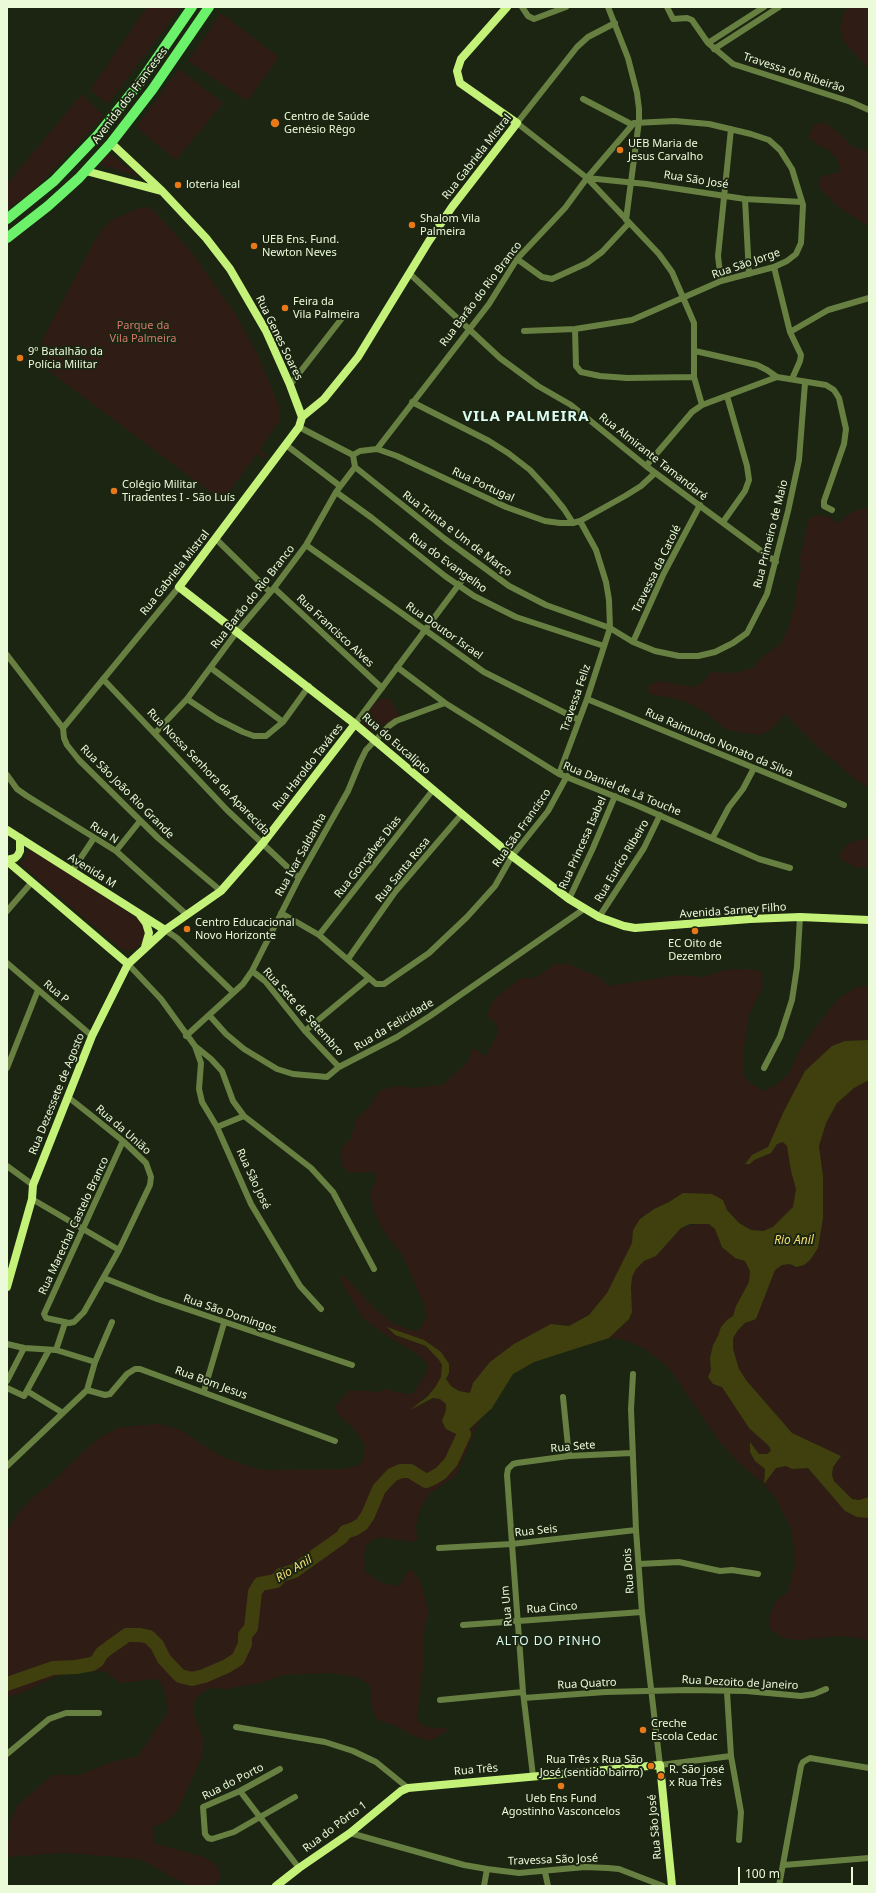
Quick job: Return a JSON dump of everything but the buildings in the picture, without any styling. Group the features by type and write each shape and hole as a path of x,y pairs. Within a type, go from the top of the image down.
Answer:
{"main road":[{"name":"Avenida dos Franceses","path":"7,219 54,181 97,136 141,81 192,7"},
{"name":"Avenida dos Franceses","path":"7,238 48,206 86,171 111,143 152,90 209,7"}],"street":[{"path":"507,7 461,59 457,71 460,83 517,124 587,178 659,254 672,272 685,298 694,323 694,377 702,405"},
{"path":"522,7 528,16 534,19 566,7"},
{"path":"517,259 542,277 552,279 587,263 602,252 627,221 639,121 638,98 633,74 608,7"},
{"name":"Travessa do Ribeirão","path":"667,7 673,18 688,18 692,20 708,43 724,58 738,66 851,102 869,110"},
{"path":"708,43 764,7"},
{"path":"714,49 779,7"},
{"name":"Rua Gabriela Mistral","path":"302,417 324,399 358,357 410,274 429,240 452,207 577,47 588,37 615,23"},
{"path":"583,99 632,124"},
{"name":"Rua Barão do Rio Branco","path":"377,449 489,304 517,259 565,208 587,178 632,124 639,121"},
{"name":"Rua São Jorge","path":"524,331 575,329 632,320 721,281 774,267 796,254 801,243 804,223 802,202 792,169 776,145 751,134 692,121 639,121"},
{"path":"721,281 718,256 723,195 731,129"},
{"name":"Rua Genes Soares","path":"111,143 162,191 206,238 230,269 266,331 290,385 302,417"},
{"path":"86,171 162,191"},
{"name":"Rua São José","path":"587,178 631,182 745,199 802,202"},
{"path":"745,199 749,274"},
{"path":"774,267 790,332 801,358 792,379"},
{"name":"Rua Almirante Tamandaré","path":"410,274 500,358 538,386 571,405 655,473 776,562"},
{"path":"790,332 828,310 869,298"},
{"path":"290,385 346,313"},
{"path":"575,329 576,366 581,372 600,376 652,379 694,377"},
{"path":"695,351 757,365 777,377 805,383 826,385 834,390 839,398 846,429 844,444 824,501 824,506 832,510"},
{"path":"646,466 692,412 702,405 777,377"},
{"name":"Rua Primeiro de Maio","path":"610,628 633,642 667,655 679,656 698,656 716,652 733,643 746,632 756,618 767,594 776,562 799,460 805,383"},
{"path":"723,522 745,491 749,480 747,466 727,396"},
{"path":"412,402 489,441 508,453 530,470 564,509 573,523"},
{"path":"302,417 299,427 353,454 355,467"},
{"name":"Rua Gabriela Mistral","path":"63,728 179,587 299,427"},
{"path":"286,445 340,486"},
{"name":"Rua Portugal","path":"353,454 360,451 377,449 397,456 506,507 527,515 545,521 573,523 580,521 626,496 641,486 655,473"},
{"name":"Rua Barão do Rio Branco","path":"156,733 187,699 236,633 272,590 306,545 336,492 355,467"},
{"name":"Rua Trinta e Um de Março","path":"355,467 445,539 509,586 553,608 610,628"},
{"name":"Rua do Evangelho","path":"336,492 474,596 516,617 604,646"},
{"name":"Travessa da Catolé","path":"633,642 664,573 700,505"},
{"path":"580,521 596,550 606,582 609,600 610,628"},
{"name":"Rua Francisco Alves","path":"216,539 382,688"},
{"name":"Rua Doutor Israel","path":"306,545 484,672 579,720"},
{"name":"Rua Haroldo Taváres","path":"166,930 221,892 263,844 463,579"},
{"name":"Rua do Eucalípto","path":"179,587 236,633 309,686 512,856 569,899 600,917"},
{"name":"Travessa Feliz","path":"559,774 587,699 610,628"},
{"name":"Rua São João Rio Grande","path":"7,655 63,728 67,745 79,760 158,838 221,892"},
{"name":"Rua Daniel de Lã Touche","path":"397,667 445,703 559,774 615,796 759,858 790,868"},
{"path":"211,668 283,722"},
{"name":"Rua Nossa Senhora da Aparecida","path":"103,679 156,733 222,805 299,878"},
{"path":"187,699 218,719 254,736 266,736 283,722 309,686"},
{"name":"Rua Raimundo Nonato da Silva","path":"587,699 844,805"},
{"name":"Rua Ivar Saldanha","path":"186,1036 243,984 252,970 299,878 348,791 360,762 374,740 396,721 445,703"},
{"path":"713,838 729,807 743,789 754,768"},
{"name":"Rua N","path":"7,775 17,789 27,796 116,851 187,915"},
{"name":"Rua São Francisco","path":"369,978 376,984 384,984 430,953 467,917 495,886 512,856 548,810 567,776"},
{"name":"Rua Gonçalves Dias","path":"319,936 433,790"},
{"name":"Rua Princesa Isabel","path":"569,899 594,848 615,796"},
{"name":"Rua Santa Rosa","path":"348,959 395,892 462,815"},
{"name":"Rua Euríco Ribeiro","path":"600,917 644,848 660,815"},
{"path":"116,851 140,821"},
{"name":"Avenida M","path":"7,830 166,930"},
{"path":"7,860 15,858 18,855 20,851 20,838"},
{"path":"72,871 94,838"},
{"path":"7,860 128,964 161,999 186,1036 222,1071 233,1101 244,1116 286,1147 324,1181 333,1192 374,1269"},
{"path":"7,911 32,882"},
{"name":"Rua da Felicidade","path":"209,1015 226,1034 244,1049 278,1069 292,1074 328,1077 339,1067 397,1037 430,1016 584,909"},
{"path":"113,951 129,956 142,951 148,942 148,933 146,923 139,913"},
{"path":"281,914 319,936 369,978 305,1032"},
{"name":"Avenida Sarney Filho","path":"600,917 624,926 635,928 750,919 800,917 869,920"},
{"path":"764,1068 780,1037 792,1000 797,967 800,917"},
{"path":"166,930 233,992"},
{"name":"Rua Dezessete de Agosto","path":"7,1287 32,1199 33,1185 92,1036 128,964 166,930"},
{"name":"Rua P","path":"7,963 92,1036"},
{"name":"Rua Sete de Setembro","path":"252,970 265,981 305,1032 339,1067"},
{"path":"7,1068 38,990"},
{"name":"Rua São José","path":"195,1046 201,1062 200,1096 217,1128 251,1204 300,1286 321,1309"},
{"name":"Rua da União","path":"65,1323 74,1322 84,1312 119,1250 150,1185 151,1177 146,1163 68,1097"},
{"path":"217,1128 244,1116"},
{"name":"Rua Marechal Castelo Branco","path":"65,1323 46,1318 44,1314 123,1142"},
{"path":"7,1166 33,1185"},
{"path":"32,1199 119,1250"},
{"name":"Rua São Domingos","path":"104,1278 158,1300 352,1365"},
{"path":"7,1466 87,1390 95,1362 112,1322"},
{"path":"7,1388 24,1396 52,1350 65,1323"},
{"path":"204,1391 224,1323"},
{"path":"7,1344 24,1348 52,1350 95,1362"},
{"path":"7,1381 24,1348"},
{"name":"Rua Bom Jesus","path":"87,1390 105,1395 110,1394 127,1374 135,1369 140,1369 204,1391 335,1441"},
{"name":"Rua Dois","path":"633,1374 630,1409 636,1530 640,1564 642,1612 660,1766"},
{"path":"27,1391 63,1413"},
{"path":"563,1397 569,1456"},
{"name":"Rua Sete","path":"517,1463 569,1456 632,1453"},
{"name":"Rua Um","path":"517,1463 513,1464 508,1469 507,1475 523,1695 533,1776"},
{"name":"Rua Seis","path":"439,1548 512,1544 636,1530"},
{"path":"640,1564 679,1562 720,1570 732,1570 758,1574"},
{"name":"Rua Cinco","path":"463,1625 642,1612"},
{"name":"Rua Dezoito de Janeiro","path":"651,1690 746,1691 801,1696 814,1694 826,1689"},
{"name":"Rua Quatro","path":"440,1700 651,1690"},
{"path":"727,1692 731,1756 742,1812 739,1840"},
{"path":"7,1754 49,1719 66,1713 99,1713"},
{"path":"236,1727 325,1742 353,1751 376,1762 408,1788"},
{"name":"Rua Três","path":"408,1788 660,1766 731,1756"},
{"path":"779,1886 801,1766 803,1762 810,1758 869,1768"},
{"name":"Rua São José","path":"660,1766 672,1886"},
{"name":"Rua do Porto","path":"280,1769 240,1791 203,1807 206,1834 208,1838 212,1839 234,1832 296,1797"},
{"name":"Rua do Pôrto 1","path":"276,1886 284,1883 299,1868 350,1832 396,1795 408,1788"},
{"path":"240,1791 299,1868"},
{"name":"Travessa São José","path":"350,1832 464,1865 487,1869 519,1873 545,1872 585,1867 619,1869 663,1886"},
{"path":"784,1865 869,1858"},
{"path":"484,1886 487,1869"},
{"path":"545,1872 548,1886"}],"green space":[{"path":"147,7 181,7 108,104 90,90"},
{"path":"848,7 869,7 869,69 843,41 840,26 843,14"},
{"path":"221,13 279,57 247,101 188,61"},
{"path":"179,69 223,103 176,160 136,127"},
{"path":"82,94 104,116 32,192 7,209 7,184"},
{"path":"825,123 839,133 853,147 869,152 869,227 837,206 820,188 819,178 841,171 837,159 829,150 816,144 809,137 814,124"},
{"path":"108,152 137,175 137,176 99,164"},
{"name":"Parque da Vila Palmeira","path":"150,207 189,249 235,313 257,353 279,406 280,420 260,449 267,455 264,459 257,454 222,501 41,365 41,342 94,242 103,228 110,221 139,208"},
{"path":"869,506 869,789 825,754 784,713 780,720 769,731 759,735 727,730 705,712 682,700 650,694 647,689 649,685 660,681 695,687 713,672 737,673 754,667 762,657 781,644 789,626 796,601 797,585 801,570 800,557 809,518 818,515 829,517 838,523 850,513"},
{"path":"389,698 400,716 372,732 360,722 377,700"},
{"path":"869,838 869,869 854,867 840,859 839,854 849,843"},
{"path":"30,846 138,919 146,931 144,940 141,944 135,949 128,951 120,948 19,863 25,859"},
{"path":"555,964 569,964 599,977 609,986 677,975 703,977 724,970 750,969 761,971 763,986 749,1015 744,1046 744,1076 751,1084 764,1091 776,1085 789,1073 799,1052 814,1029 838,999 855,988 869,986 869,1040 845,1041 832,1046 805,1071 768,1147 754,1160 771,1153 777,1144 783,1142 787,1146 791,1171 796,1189 793,1207 773,1227 763,1231 751,1230 739,1223 727,1210 723,1200 683,1193 654,1209 640,1219 633,1230 632,1243 607,1293 589,1315 569,1326 551,1324 473,1383 470,1393 459,1391 451,1386 446,1379 449,1373 441,1352 403,1333 388,1328 395,1335 426,1346 442,1365 441,1377 428,1396 421,1400 423,1405 433,1398 441,1399 446,1404 446,1410 442,1421 469,1431 480,1419 456,1476 429,1494 420,1510 416,1525 417,1539 414,1542 378,1537 366,1545 364,1557 365,1572 383,1583 399,1586 408,1571 413,1570 421,1582 428,1611 423,1638 423,1667 417,1720 426,1727 450,1729 430,1741 414,1736 398,1727 376,1719 371,1703 372,1687 357,1677 328,1673 282,1675 267,1681 227,1689 211,1688 201,1693 194,1702 194,1714 204,1741 201,1759 177,1812 165,1822 153,1827 153,1843 204,1857 216,1864 221,1876 215,1886 193,1886 179,1881 140,1859 64,1853 7,1857 10,1822 17,1806 52,1775 79,1775 112,1762 138,1756 167,1713 166,1696 162,1684 155,1679 120,1683 106,1672 88,1670 70,1672 55,1677 22,1693 7,1697 7,1531 18,1513 32,1498 50,1484 88,1447 102,1436 121,1427 158,1424 179,1429 222,1457 261,1470 343,1469 359,1465 363,1460 365,1445 354,1429 339,1415 335,1407 349,1390 379,1393 385,1389 407,1394 413,1393 425,1375 428,1365 420,1356 386,1335 363,1318 341,1282 341,1275 344,1275 374,1308 394,1324 418,1331 426,1317 426,1309 403,1256 383,1230 374,1212 370,1194 376,1181 375,1172 350,1173 342,1166 341,1149 351,1138 357,1118 370,1106 380,1090 398,1086 412,1088 442,1085 467,1063 473,1048 486,1056 498,1033 496,1024 487,1015 493,1000 521,978 535,978"},
{"path":"869,1080 869,1497 859,1500 852,1499 834,1481 832,1475 833,1467 841,1456 792,1433 746,1380 739,1369 733,1349 733,1338 745,1323 756,1319 775,1270 782,1265 790,1264 796,1267 818,1248 823,1218 823,1177 819,1146 826,1123 837,1103 854,1088"},
{"path":"701,1223 709,1224 715,1229 722,1247 735,1258 745,1261 750,1271 749,1282 736,1306 733,1316 721,1327 713,1345 710,1358 713,1384 722,1387 749,1428 769,1446 771,1451 767,1455 759,1454 750,1443 750,1452 755,1461 765,1469 764,1483 776,1468 786,1466 792,1469 808,1468 845,1511 857,1517 869,1518 869,1640 844,1636 800,1640 782,1638 770,1629 770,1614 776,1601 788,1592 795,1563 791,1528 776,1499 764,1484 739,1463 719,1441 668,1367 645,1349 625,1340 609,1338 629,1319 632,1312 632,1277 636,1269 644,1261 656,1256 681,1228"}],"water":[{"name":"Rio Anil","path":"869,1040 869,1080 854,1088 837,1103 826,1123 819,1146 823,1177 823,1218 818,1248 810,1260 804,1265 796,1267 790,1264 782,1265 775,1270 756,1319 745,1323 738,1330 733,1338 733,1349 739,1369 746,1380 792,1433 841,1456 833,1467 832,1475 834,1481 852,1499 859,1500 869,1497 869,1518 857,1517 845,1511 808,1468 792,1469 786,1466 776,1468 764,1484 765,1469 755,1461 750,1452 750,1442 759,1454 767,1454 771,1451 769,1446 749,1428 722,1387 713,1384 708,1377 711,1370 710,1358 713,1345 721,1327 733,1316 736,1306 749,1282 750,1271 745,1261 735,1258 722,1247 715,1229 709,1224 690,1224 681,1228 656,1256 644,1261 636,1269 632,1277 632,1312 629,1319 609,1338 534,1362 513,1374 492,1408 464,1434 458,1435 446,1429 442,1421 446,1410 446,1404 440,1399 433,1398 410,1410 428,1396 436,1386 441,1377 442,1365 426,1346 395,1335 387,1327 424,1340 441,1352 449,1364 449,1373 446,1379 451,1386 459,1391 470,1393 473,1383 490,1362 514,1344 551,1324 569,1326 589,1315 607,1293 632,1243 633,1230 640,1219 654,1209 683,1193 712,1194 723,1200 727,1210 739,1223 751,1230 763,1231 773,1227 793,1207 796,1189 791,1171 787,1146 783,1142 777,1144 771,1153 754,1160 750,1164 745,1164 752,1155 768,1147 784,1111 805,1071 832,1046 845,1041"}],"waterway":[{"name":"Rio Anil","path":"7,1684 53,1668 76,1667 92,1664 97,1661 102,1653 127,1635 149,1637 157,1645 164,1659 180,1676 192,1679 204,1676 227,1666 238,1659 245,1644 245,1635 251,1628 255,1592 260,1584 276,1581 281,1575 294,1571 342,1537 345,1532 362,1524 368,1515 379,1489 392,1475 401,1471 410,1471 426,1481 441,1473 451,1462 464,1434"}],"place":[{"name":"Centro de Saúde Genésio Rêgo","path":"275,123"},
{"name":"UEB Maria de Jesus Carvalho","path":"620,150"},
{"name":"loteria leal","path":"178,185"},
{"name":"Shalom Vila Palmeira","path":"412,225"},
{"name":"UEB Ens. Fund. Newton Neves","path":"254,246"},
{"name":"Feira da Vila Palmeira","path":"285,308"},
{"name":"9º Batalhão da Polícia Militar","path":"20,358"},
{"name":"Colégio Militar Tiradentes I - São Luís","path":"114,491"},
{"name":"Centro Educacional Novo Horizonte","path":"187,929"},
{"name":"EC Oito de Dezembro","path":"695,931"},
{"name":"Creche Escola Cedac","path":"643,1730"},
{"name":"Rua Três x Rua São José (sentido bairro)","path":"651,1766"},
{"name":"R. São josé x Rua Três","path":"661,1776"},
{"name":"Ueb Ens Fund Agostinho Vasconcelos","path":"561,1786"}],"district":[{"name":"VILA PALMEIRA","path":"526,417"},
{"name":"ALTO DO PINHO","path":"549,1642"}]}
